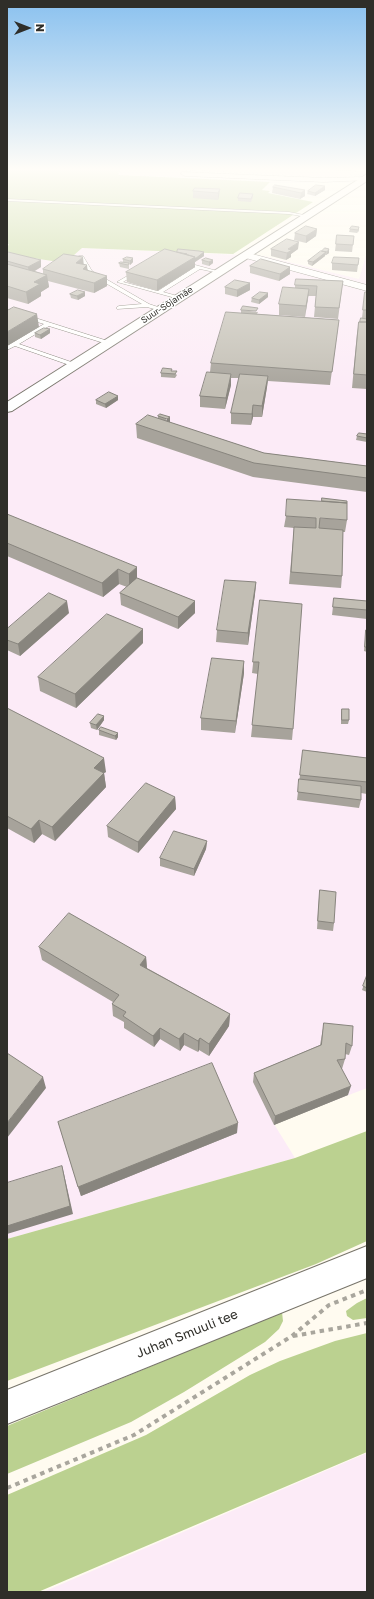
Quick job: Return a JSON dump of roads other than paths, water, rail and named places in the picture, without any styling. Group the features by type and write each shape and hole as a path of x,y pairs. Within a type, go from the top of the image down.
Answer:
{"main road":[{"name":"Suur-Sõjamäe","path":"7,408 264,244"},
{"name":"Juhan Smuuli tee","path":"7,1407 367,1262"}],"street":[{"path":"245,256 367,288"}],"lane":[{"path":"81,257 90,272 147,305 161,309"},
{"path":"176,261 219,272"},
{"path":"158,293 199,267"},
{"path":"143,268 119,282 179,298"},
{"path":"119,308 147,305"},
{"path":"7,311 109,343"},
{"path":"7,348 49,324"},
{"path":"15,344 74,365"}]}
